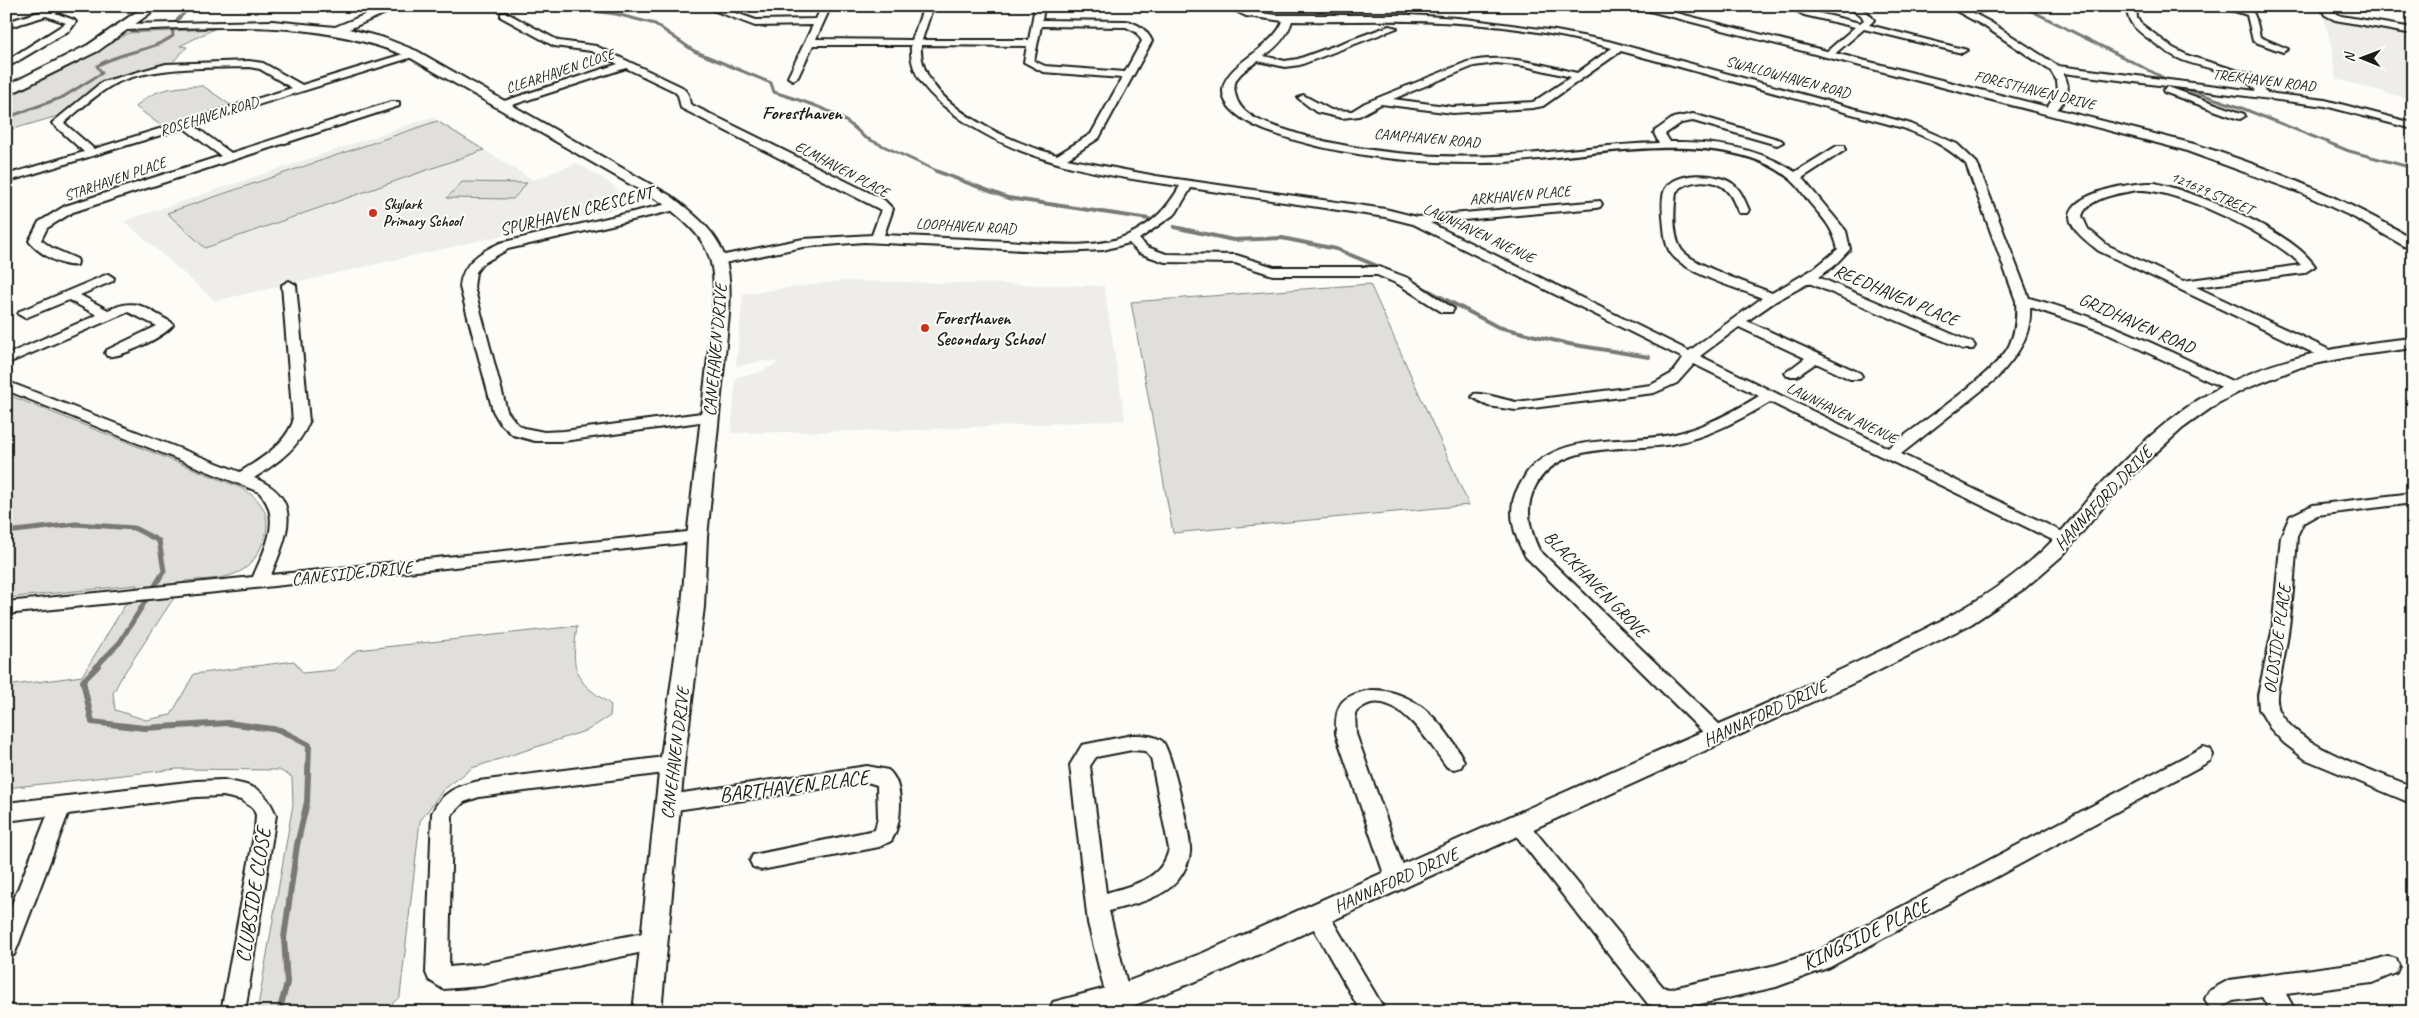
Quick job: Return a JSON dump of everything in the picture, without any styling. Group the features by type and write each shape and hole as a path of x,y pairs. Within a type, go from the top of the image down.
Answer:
{"main road":[{"path":"6,92 67,62 126,27 154,6"}],"street":[{"path":"6,25 69,6"},
{"path":"335,31 397,6"},
{"path":"706,6 760,23 821,22"},
{"path":"722,12 739,6"},
{"path":"793,77 827,6"},
{"name":"LAWNHAVEN AVENUE","path":"929,6 917,43 916,58 925,80 957,114 994,136 1028,150 1116,173 1385,213 1417,220 1769,396 2065,540"},
{"path":"1040,6 1029,62 1035,67 1128,74"},
{"name":"SWALLOWHAVEN ROAD","path":"1230,6 1249,14 1288,19 1409,18 1478,22 1536,29 1620,47 1863,113 1941,138 1964,155 1976,172 2023,301 2024,322 2015,348 1991,376 1889,455"},
{"name":"FORESTHAVEN DRIVE","path":"1635,6 2160,139 2244,166 2323,197 2410,242"},
{"path":"1669,14 1681,6"},
{"path":"1805,6 1802,10 1807,13 1962,50"},
{"path":"1828,55 1869,20 1869,17 1849,6"},
{"path":"1951,6 2018,44 2055,69 2062,79 2064,90 2060,100 2050,111"},
{"path":"1964,12 2003,6"},
{"path":"2131,6 2132,18 2136,25 2170,50 2186,58 2248,77 2256,83 2263,95"},
{"path":"2223,6 2248,12 2254,22 2256,39 2284,49"},
{"path":"2324,6 2328,13 2338,18 2413,31"},
{"path":"6,65 67,28 72,22 46,13"},
{"name":"CLEARHAVEN CLOSE","path":"504,16 557,44 593,48 628,64 682,91 685,106 756,142"},
{"name":"CAMPHAVEN ROAD","path":"1288,19 1280,39 1240,70 1229,85 1230,100 1234,108 1251,122 1296,139 1410,156 1461,160 1666,146 1704,146 1736,150 1765,160 1795,177 1840,231 1844,241 1844,249 1809,278 1773,298 1691,356"},
{"path":"1036,22 1119,23 1140,29 1145,34 1147,41 1096,136 1059,159"},
{"name":"CANEHAVEN DRIVE","path":"126,27 267,25 335,31 388,43 413,54 676,206 705,234 719,260 722,281 721,314 697,537 693,607 672,764 647,1012"},
{"path":"1255,58 1285,64 1300,62 1392,28"},
{"path":"811,42 1032,43"},
{"path":"1382,101 1453,110 1539,104 1620,47"},
{"name":"ROSEHAVEN ROAD","path":"6,179 413,54"},
{"path":"1303,98 1315,108 1346,115 1355,114 1369,105 1485,60 1509,62 1578,76"},
{"path":"91,152 58,125 58,120 106,84 122,78 166,67 249,64 263,66 300,88"},
{"name":"CLEARHAVEN CLOSE","path":"502,106 628,64"},
{"name":"TREKHAVEN ROAD","path":"2055,69 2336,105 2413,126"},
{"name":"TREKHAVEN ROAD","path":"2140,80 2240,116"},
{"name":"STARHAVEN PLACE","path":"72,262 48,251 35,241 36,233 45,223 69,209 395,104"},
{"path":"1666,146 1659,133 1677,119 1687,117 1699,118 1777,142"},
{"path":"184,123 229,157"},
{"name":"ELMHAVEN PLACE","path":"756,142 886,207 886,214 877,237"},
{"path":"1795,177 1841,148"},
{"path":"1743,210 1737,195 1729,186 1720,182 1701,179 1679,183 1670,191 1669,202 1669,222 1675,250 1680,257 1693,264 1773,298"},
{"name":"LOOPHAVEN ROAD","path":"719,260 803,243 877,237 1085,248 1120,242 1132,238 1148,228 1172,210 1187,184"},
{"name":"121679 STREET","path":"2183,285 2299,270 2309,266 2298,253 2250,226 2197,201 2162,189 2144,187 2116,191 2092,197 2078,208 2076,216 2080,228 2092,240 2118,255 2329,355"},
{"name":"ARKHAVEN PLACE","path":"1417,220 1596,204"},
{"name":"SPURHAVEN CRESCENT","path":"676,206 504,246 492,251 474,265 468,272 467,287 500,411 506,423 513,429 542,437 564,436 709,417"},
{"path":"1132,238 1143,250 1166,258 1236,259 1273,271 1379,271 1403,281 1448,309"},
{"path":"25,314 108,278"},
{"name":"REEDHAVEN PLACE","path":"1809,278 1968,346"},
{"path":"242,478 290,444 298,433 301,422 289,285"},
{"path":"69,294 108,316"},
{"name":"GRIDHAVEN ROAD","path":"2023,301 2061,310 2094,321 2233,387"},
{"path":"6,360 108,316 134,307 166,324 159,332 112,353"},
{"path":"1738,322 1855,376"},
{"name":"HANNAFORD DRIVE","path":"1063,1012 1120,1005 1787,704 1967,616 2033,570 2065,540 2104,493 2158,440 2188,415 2233,387 2279,368 2329,355 2413,342"},
{"path":"1479,397 1493,403 1516,406 1654,389 1677,378 1684,370 1691,356"},
{"path":"1792,374 1815,358"},
{"path":"6,385 265,488 272,494 281,510 280,529 259,582"},
{"name":"BLACKHAVEN GROVE","path":"1718,735 1532,553 1523,534 1519,519 1519,504 1527,484 1535,472 1550,460 1572,451 1602,445 1670,440 1691,435 1732,418 1769,396"},
{"name":"OLDSIDE PLACE","path":"2413,498 2313,510 2296,520 2289,536 2281,632 2267,695 2269,709 2277,723 2292,738 2312,753 2413,796"},
{"name":"CANESIDE DRIVE","path":"6,608 697,537"},
{"path":"1397,880 1346,734 1345,712 1351,704 1360,699 1387,696 1399,699 1413,708 1454,761"},
{"path":"1097,905 1157,885 1169,877 1179,861 1180,848 1161,757 1154,746 1143,742 1131,742 1089,751 1080,765 1099,923 1120,1005"},
{"name":"KINGSIDE PLACE","path":"1518,825 1656,996 1669,1000 1776,976 1822,960 2203,755"},
{"path":"654,941 482,975 443,978 437,972 442,813 445,806 460,794 479,789 672,764"},
{"name":"BARTHAVEN PLACE","path":"669,803 867,774 876,774 887,783 888,825 885,833 879,838 761,861"},
{"name":"CLUBSIDE CLOSE","path":"6,812 196,789 223,788 246,793 261,803 266,815 265,830 233,1012"},
{"path":"6,948 61,806"},
{"path":"1317,915 1374,1012"},
{"path":"2223,995 2268,986 2380,969"},
{"path":"2268,986 2284,1012"}],"shaded area":[{"path":"2324,18 2402,31 2405,37 2413,37 2413,100 2336,79 2331,44"},
{"path":"214,29 180,46 187,47 170,65 112,79 58,116 6,131 6,98 73,65 129,33"},
{"path":"192,86 203,86 232,106 163,127 136,107 155,93"},
{"name":"Skylark Primary School","path":"432,117 533,180 577,163 610,183 619,192 596,199 599,203 629,193 637,202 635,205 215,301 124,221"},
{"path":"437,121 484,150 205,248 167,213"},
{"path":"462,182 527,183 513,199 447,198"},
{"name":"Foresthaven Secondary School","path":"841,281 1104,286 1125,420 913,430 731,433 736,377 759,373 779,362 763,361 736,366 743,294"},
{"path":"1370,284 1469,505 1173,533 1131,302"},
{"path":"6,394 239,487 255,498 265,512 267,528 265,537 257,554 246,567 233,575 185,581 121,678 113,693 115,710 146,720 171,715 194,674 294,661 303,673 334,670 357,650 577,626 574,653 576,670 585,684 594,693 611,705 610,716 588,730 472,768 443,790 420,821 400,996 384,1012 257,1012 293,804 292,777 279,770 177,769 6,788 6,686 82,676 137,585 6,598"}],"waterway":[{"path":"6,118 63,97 102,73 97,66 106,61 155,45 173,36 176,23 193,6"},
{"path":"586,6 592,11 616,14 655,24 694,51 771,83 774,92 822,108 844,120 864,137 939,172"},
{"path":"2022,6 2170,81"},
{"path":"2186,89 2239,107 2349,151 2413,168"},
{"path":"936,171 1008,198 1149,219"},
{"path":"1174,227 1233,240 1282,238 1336,249 1399,275"},
{"path":"1416,284 1498,327 1569,344 1649,357"},
{"path":"6,532 76,524 134,528 159,541 164,571 120,642 96,667"},
{"path":"98,666 83,681 92,722 144,728 228,723 280,730 309,745 307,802 297,845 284,938 287,983 279,1012"}],"place":[{"name":"Skylark Primary School","path":"373,213"},
{"name":"Foresthaven Secondary School","path":"925,328"}],"district":[{"name":"Foresthaven","path":"802,112"}]}
